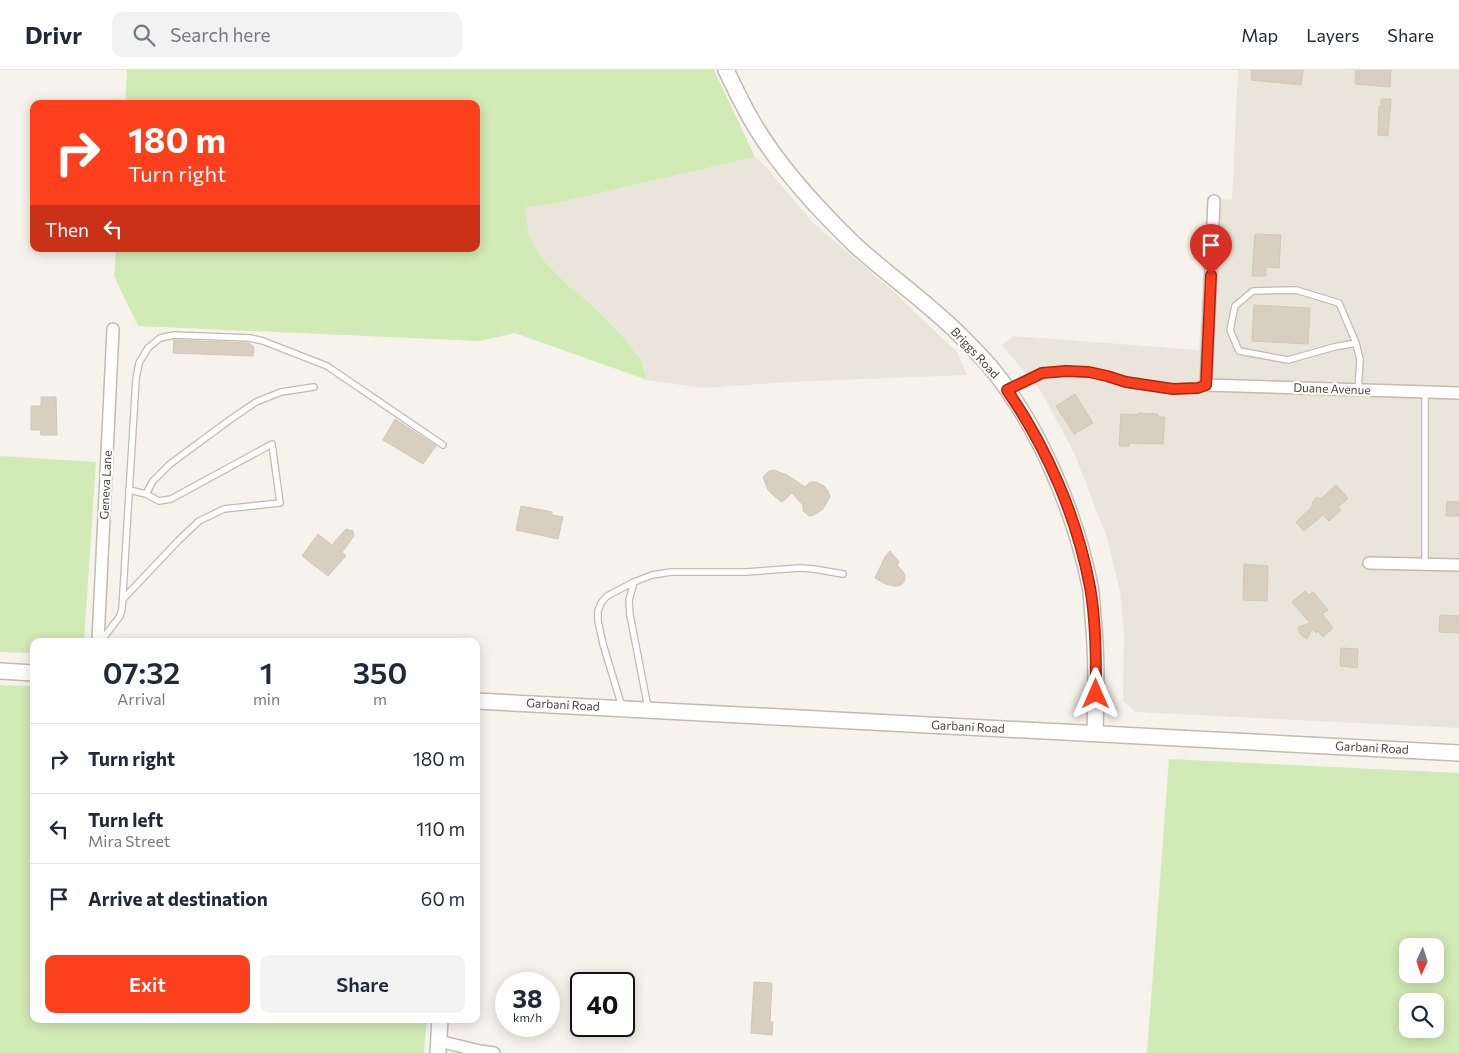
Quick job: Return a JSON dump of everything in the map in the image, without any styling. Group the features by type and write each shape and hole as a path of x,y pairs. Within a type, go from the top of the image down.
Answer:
{"street":[{"name":"Briggs Road","path":"726,70 746,110 766,143 817,206 856,245 962,337 992,370 1021,411 1061,490 1078,537 1090,587 1096,674 1095,732"},
{"path":"1206,385 1214,202"},
{"name":"Geneva Lane","path":"100,638 114,329"},
{"name":"Duane Avenue","path":"1206,385 1459,393"},
{"path":"1369,563 1459,565"},
{"path":"0,670 30,673"},
{"name":"Garbani Road","path":"480,701 1095,732 1459,753"},
{"path":"440,1023 439,1047 494,1053"}],"lane":[{"path":"1356,343 1288,360 1239,350 1230,330 1236,306 1253,291 1296,290 1339,304 1356,343 1360,360 1358,390"},
{"path":"102,638 120,616 133,400 139,363 148,348 160,338 174,335 250,338 263,341 327,366 443,445"},
{"path":"1007,390 1042,373 1066,371 1089,372 1126,382 1173,389 1198,388 1206,385"},
{"path":"146,494 152,481 170,464 231,418 256,402 281,392 314,387"},
{"path":"1425,564 1426,392"},
{"path":"122,599 199,521 224,509 280,503 272,444 171,498 159,501 146,494 129,490"},
{"path":"622,709 598,620 598,611 601,603 607,596 652,575 671,572 746,572 800,568 843,574"},
{"path":"634,582 629,600 630,615 648,710"}],"shaded area":[{"path":"1238,70 1459,70 1459,728 1136,712 1123,701 1124,632 1120,592 1107,538 1075,455 1042,393 1002,345 1013,336 1199,350 1207,197 1232,200"},
{"path":"755,157 766,167 813,223 894,292 957,352 967,375 788,382 702,388 647,380 641,360 625,339 543,260 529,236 525,208 552,204"}],"green space":[{"path":"127,70 714,70 755,157 552,204 525,208 529,236 543,260 625,339 641,360 647,380 515,333 480,341 138,326 114,276 116,252 480,252 480,100 125,100"},
{"path":"0,456 96,462 84,638 30,638 30,653 0,652"},
{"path":"0,685 30,686 30,1023 427,1023 424,1053 0,1053"},
{"path":"1169,759 1459,773 1459,1053 1147,1053"}],"building":[{"path":"1252,70 1303,70 1301,85 1251,80"},
{"path":"1356,70 1391,70 1390,87 1355,84"},
{"path":"1381,99 1391,99 1388,136 1378,135"},
{"path":"1255,234 1281,235 1279,268 1266,267 1266,276 1252,276"},
{"path":"1254,305 1310,308 1308,344 1252,341"},
{"path":"174,340 249,343 254,347 253,356 173,353"},
{"path":"1075,394 1093,423 1074,434 1056,406"},
{"path":"41,397 56,397 57,435 41,435 40,430 31,430 31,406 41,406"},
{"path":"1138,413 1158,414 1158,417 1165,417 1163,444 1129,443 1129,446 1119,446 1121,414 1137,415"},
{"path":"395,419 436,446 423,464 383,440"},
{"path":"774,470 787,475 805,487 810,482 816,482 824,486 830,497 823,509 809,516 803,511 803,505 792,493 782,502 773,495 768,490 763,477 769,471"},
{"path":"1336,485 1348,498 1338,507 1341,510 1329,521 1323,515 1304,531 1296,522 1312,507 1313,501 1316,498 1322,498"},
{"path":"1447,501 1459,502 1459,516 1446,516"},
{"path":"521,506 552,512 552,515 563,517 558,539 516,530"},
{"path":"346,529 353,531 354,536 342,552 346,556 328,576 302,556 318,534 332,545"},
{"path":"890,551 899,562 897,565 905,574 903,583 899,586 886,584 875,578"},
{"path":"1244,564 1268,566 1267,601 1243,600"},
{"path":"1305,591 1309,595 1313,592 1328,610 1322,614 1333,628 1323,637 1318,631 1316,633 1312,629 1307,639 1300,634 1298,627 1310,623 1292,602"},
{"path":"1440,615 1459,616 1459,633 1439,632"},
{"path":"1341,648 1358,649 1357,668 1340,666"},
{"path":"754,982 772,983 770,1022 773,1022 772,1035 751,1033"}],"route":[{"path":"1096,694 1094,631 1090,587 1078,537 1061,490 1044,454 1021,411 1007,390 1042,373 1066,371 1089,372 1126,382 1173,389 1198,388 1206,385 1211,275"}]}
